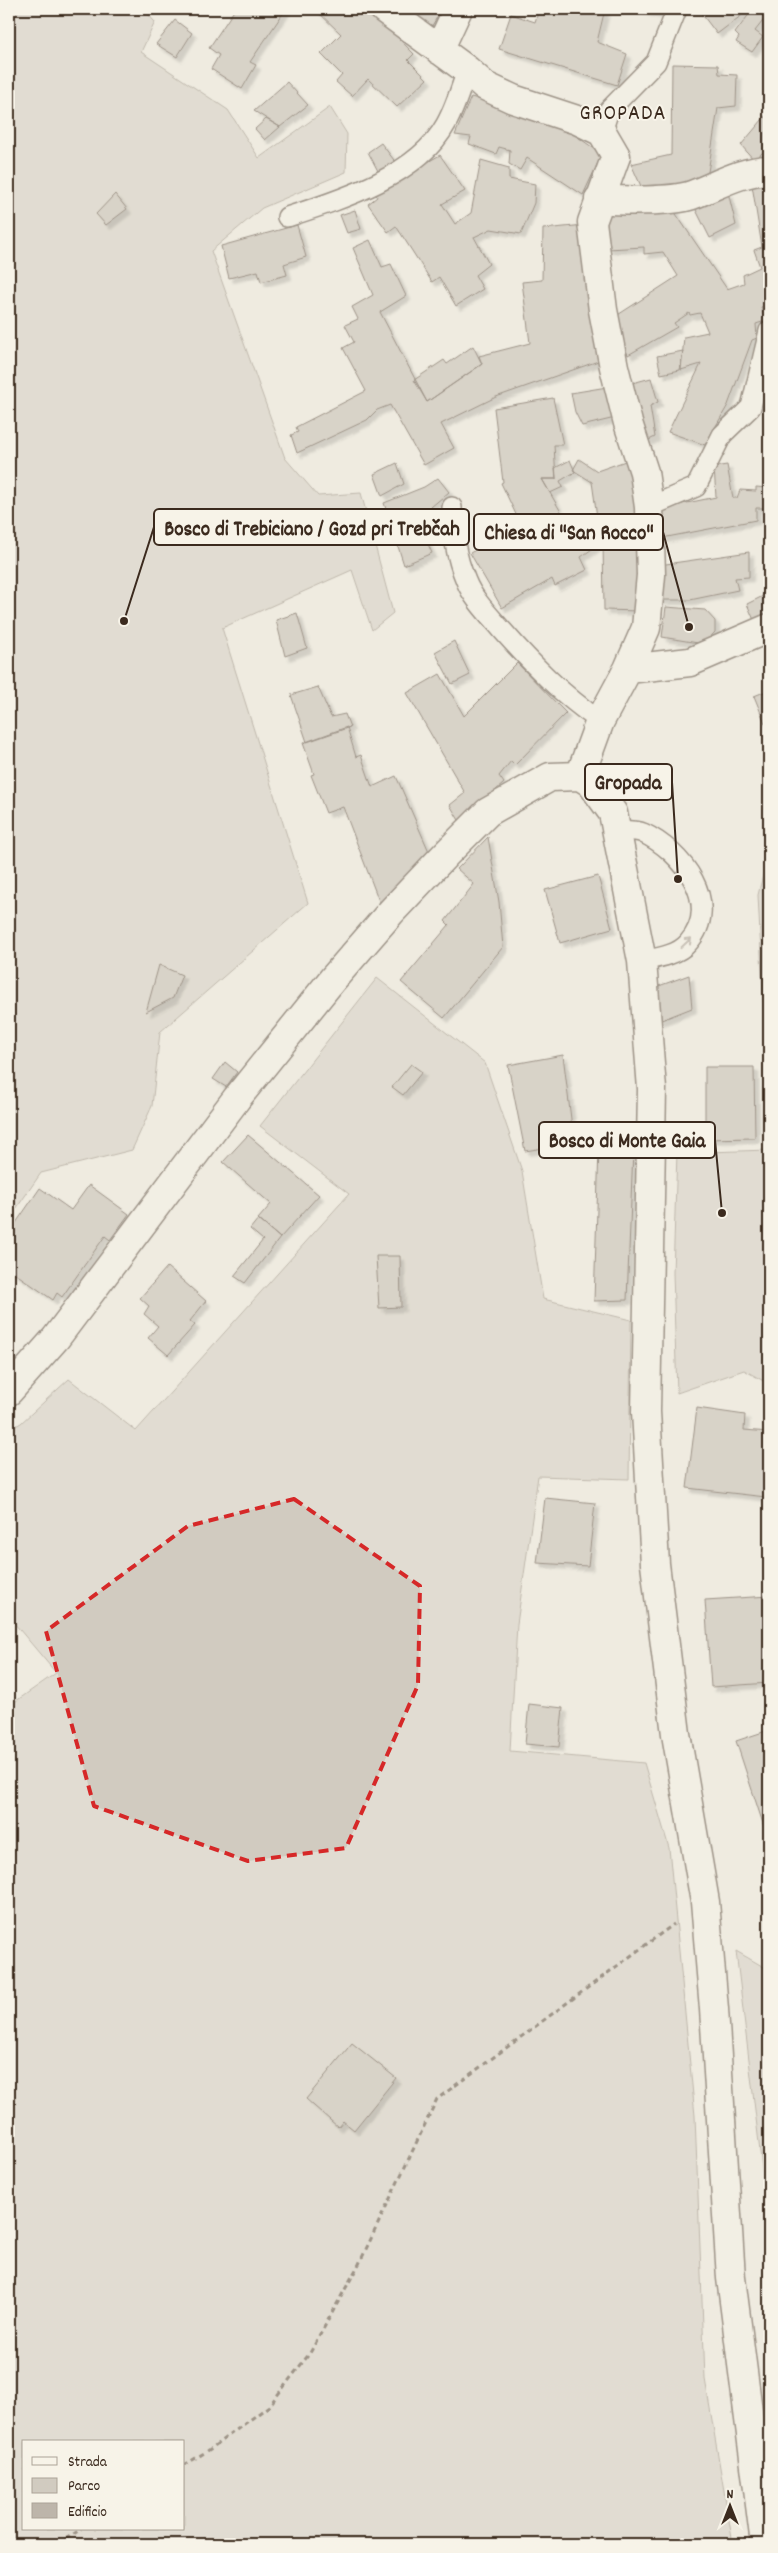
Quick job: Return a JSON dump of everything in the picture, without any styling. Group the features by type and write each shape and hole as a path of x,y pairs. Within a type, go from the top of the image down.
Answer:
{"street":[{"path":"384,9 468,70 485,86 513,98 577,120 602,132 616,156 592,222 603,310 614,367 628,424 644,472 649,507 652,575 646,628 628,669 600,721 580,776"},
{"path":"438,50 458,9"},
{"path":"599,199 624,202 690,195 733,177 769,170"},
{"path":"628,669 690,662 769,628"},
{"path":"9,1392 56,1338 243,1091 332,980 391,912 488,812 550,776 580,776 600,793 613,813 642,962 652,1089 646,1412 655,1564 676,1734 705,1902 731,2278 764,2544"}],"lane":[{"path":"602,132 609,110 656,62 677,9"},
{"path":"287,217 336,201 392,174 429,148 446,124 468,70"},
{"path":"649,507 696,487 722,435 750,407 769,331"},
{"path":"452,507 453,543 467,583 489,615 528,660 570,700 600,721"},
{"path":"617,830 642,832 672,851 693,878 702,902 701,923 687,945 667,955 642,962"}],"path":[{"path":"185,2464 206,2452 269,2406 310,2353 359,2264 437,2099 705,1902"},
{"path":"58,2544 80,2530"}],"highlighted area":[{"path":"294,1499 420,1586 418,1685 346,1848 248,1861 94,1806 46,1631 188,1526"}],"green space":[{"path":"9,9 143,9 155,22 141,52 228,110 259,158 330,107 347,134 346,172 262,208 211,251 285,458 318,496 361,493 393,613 372,630 352,570 222,628 308,903 160,1032 152,1106 132,1150 41,1173 9,1219"},
{"path":"769,851 769,1044 765,1034 758,895"},
{"path":"377,978 485,1063 522,1171 543,1299 631,1320 629,1479 538,1476 517,1624 510,1751 644,1763 669,1848 695,2116 705,2379 733,2544 9,2544 9,1706 56,1673 9,1617 9,1430 21,1423 69,1379 136,1431 349,1194 260,1126"},
{"path":"769,1150 769,1384 744,1370 677,1393 673,1273 677,1153"},
{"path":"736,1951 769,1970 769,2227"}],"building":[{"path":"235,9 286,9 250,62 256,65 242,89 211,69 219,55 209,48"},
{"path":"315,9 370,9 414,54 408,60 427,79 397,107 368,79 352,96 336,82 342,75 321,54 341,34"},
{"path":"396,9 442,9 430,29"},
{"path":"539,9 605,9 597,42 627,54 617,85 499,49 511,14 535,22"},
{"path":"637,9 659,9 658,14"},
{"path":"698,9 750,9 717,34"},
{"path":"753,9 766,17 755,31 763,37 752,52 736,42 739,37 735,33"},
{"path":"175,20 192,33 177,57 156,44"},
{"path":"672,64 718,65 719,74 737,75 736,106 718,108 706,185 645,195 631,164 671,155"},
{"path":"287,82 308,105 280,127 254,111"},
{"path":"471,97 526,112 562,126 602,154 583,195 527,158 520,170 509,164 510,150 499,147 496,154 469,144 471,137 455,135"},
{"path":"768,113 769,147 754,160 741,145"},
{"path":"266,119 280,127 265,140 255,129"},
{"path":"381,143 397,164 378,171 368,152"},
{"path":"440,155 465,191 442,204 455,224 471,213 481,160 509,168 509,179 535,184 534,203 521,234 491,229 474,237 489,264 475,275 483,289 456,306 439,277 432,282 396,226 388,232 368,204 377,197 375,192"},
{"path":"769,183 769,305 761,307 765,321 756,324 757,338 752,340 728,405 705,445 668,432 701,364 681,370 684,337 708,332 700,313 690,315 689,313 674,323 677,327 628,355 613,318 678,276 663,252 644,254 644,247 608,249 603,210 674,205 676,214 727,289 744,283 743,275 760,267 754,250 762,247 752,185"},
{"path":"728,192 736,225 710,238 694,206"},
{"path":"115,194 127,209 106,225 96,214"},
{"path":"355,210 361,229 347,233 340,215"},
{"path":"297,225 306,257 284,264 287,275 261,282 258,271 229,278 221,246"},
{"path":"585,225 604,359 496,397 441,424 454,448 424,465 390,405 377,410 367,420 297,453 291,435 298,432 296,427 366,391 343,348 354,342 345,325 358,319 352,307 373,295 353,248 370,240 382,267 391,264 406,296 380,312 427,402 482,364 479,356 530,343 522,282 542,280 543,229"},
{"path":"473,346 482,364 427,402 414,380 444,360 447,364"},
{"path":"683,351 680,370 661,374 657,356"},
{"path":"651,378 658,402 650,406 655,437 647,441 625,385"},
{"path":"607,387 615,418 582,426 575,412 571,393"},
{"path":"553,398 563,445 554,445 556,479 542,479 576,538 598,524 592,482 573,470 579,459 597,471 631,459 644,538 639,611 604,610 603,541 581,557 587,570 555,586 552,579 502,608 470,553 521,525 501,483 503,482 494,408"},
{"path":"570,460 575,472 560,481 563,487 550,493 542,479 556,479 555,468"},
{"path":"397,463 404,484 382,496 374,474"},
{"path":"727,465 733,498 737,498 740,490 756,491 756,487 768,488 767,475 769,475 769,508 756,508 756,520 662,538 659,513 677,505 716,497 714,467"},
{"path":"438,478 449,492 431,507 439,525 423,533 432,553 404,565 384,503 424,487"},
{"path":"749,552 749,577 735,578 738,590 690,600 656,600 659,565"},
{"path":"769,593 769,613 754,620 747,604"},
{"path":"666,607 705,610 715,621 715,632 704,644 662,637"},
{"path":"297,613 307,648 285,656 276,620"},
{"path":"454,641 470,675 452,684 435,652"},
{"path":"769,646 769,661 764,648"},
{"path":"517,663 566,713 515,765 511,761 499,776 504,783 460,822 450,805 465,793 407,693 440,674 464,716"},
{"path":"318,687 331,717 345,714 350,727 307,742 291,695"},
{"path":"769,690 769,733 754,696"},
{"path":"347,727 356,757 361,755 372,787 396,776 431,856 382,909 343,807 326,813 311,775 314,774 303,743"},
{"path":"488,837 499,902 503,947 444,1018 401,982 449,925 445,921 474,884 457,869"},
{"path":"598,876 612,928 560,943 545,890"},
{"path":"159,965 182,975 173,998 146,1012"},
{"path":"689,975 692,1008 659,1021 656,987"},
{"path":"563,1055 574,1143 525,1151 508,1065"},
{"path":"225,1062 237,1072 226,1087 213,1079"},
{"path":"411,1064 422,1072 403,1095 392,1087"},
{"path":"705,1067 754,1067 755,1138 705,1139"},
{"path":"248,1135 319,1195 280,1238 258,1219 271,1204 223,1162"},
{"path":"599,1148 633,1150 627,1300 594,1301"},
{"path":"89,1185 129,1214 110,1240 105,1236 62,1297 57,1293 53,1300 9,1269 9,1233 40,1188 71,1210"},
{"path":"258,1219 280,1238 245,1283 234,1276 263,1240 250,1229"},
{"path":"376,1256 400,1256 401,1307 379,1308"},
{"path":"167,1267 206,1301 190,1321 195,1325 168,1355 148,1338 158,1326 144,1314 149,1306 140,1298"},
{"path":"697,1408 745,1415 744,1430 769,1432 769,1473 766,1497 687,1488"},
{"path":"545,1498 595,1503 588,1566 537,1563"},
{"path":"769,1596 769,1683 711,1687 705,1600"},
{"path":"529,1704 563,1708 559,1747 525,1744"},
{"path":"769,1730 769,1842 736,1741"},
{"path":"352,2043 396,2078 354,2130 343,2121 338,2127 306,2099"}],"place":[{"name":"Bosco di Trebiciano / Gozd pri Trebčah","path":"124,621"},
{"name":"Chiesa di \"San Rocco\"","path":"689,627"},
{"name":"Gropada","path":"678,879"},
{"name":"Bosco di Monte Gaia","path":"722,1213"}],"district":[{"name":"GROPADA","path":"623,111"}]}
